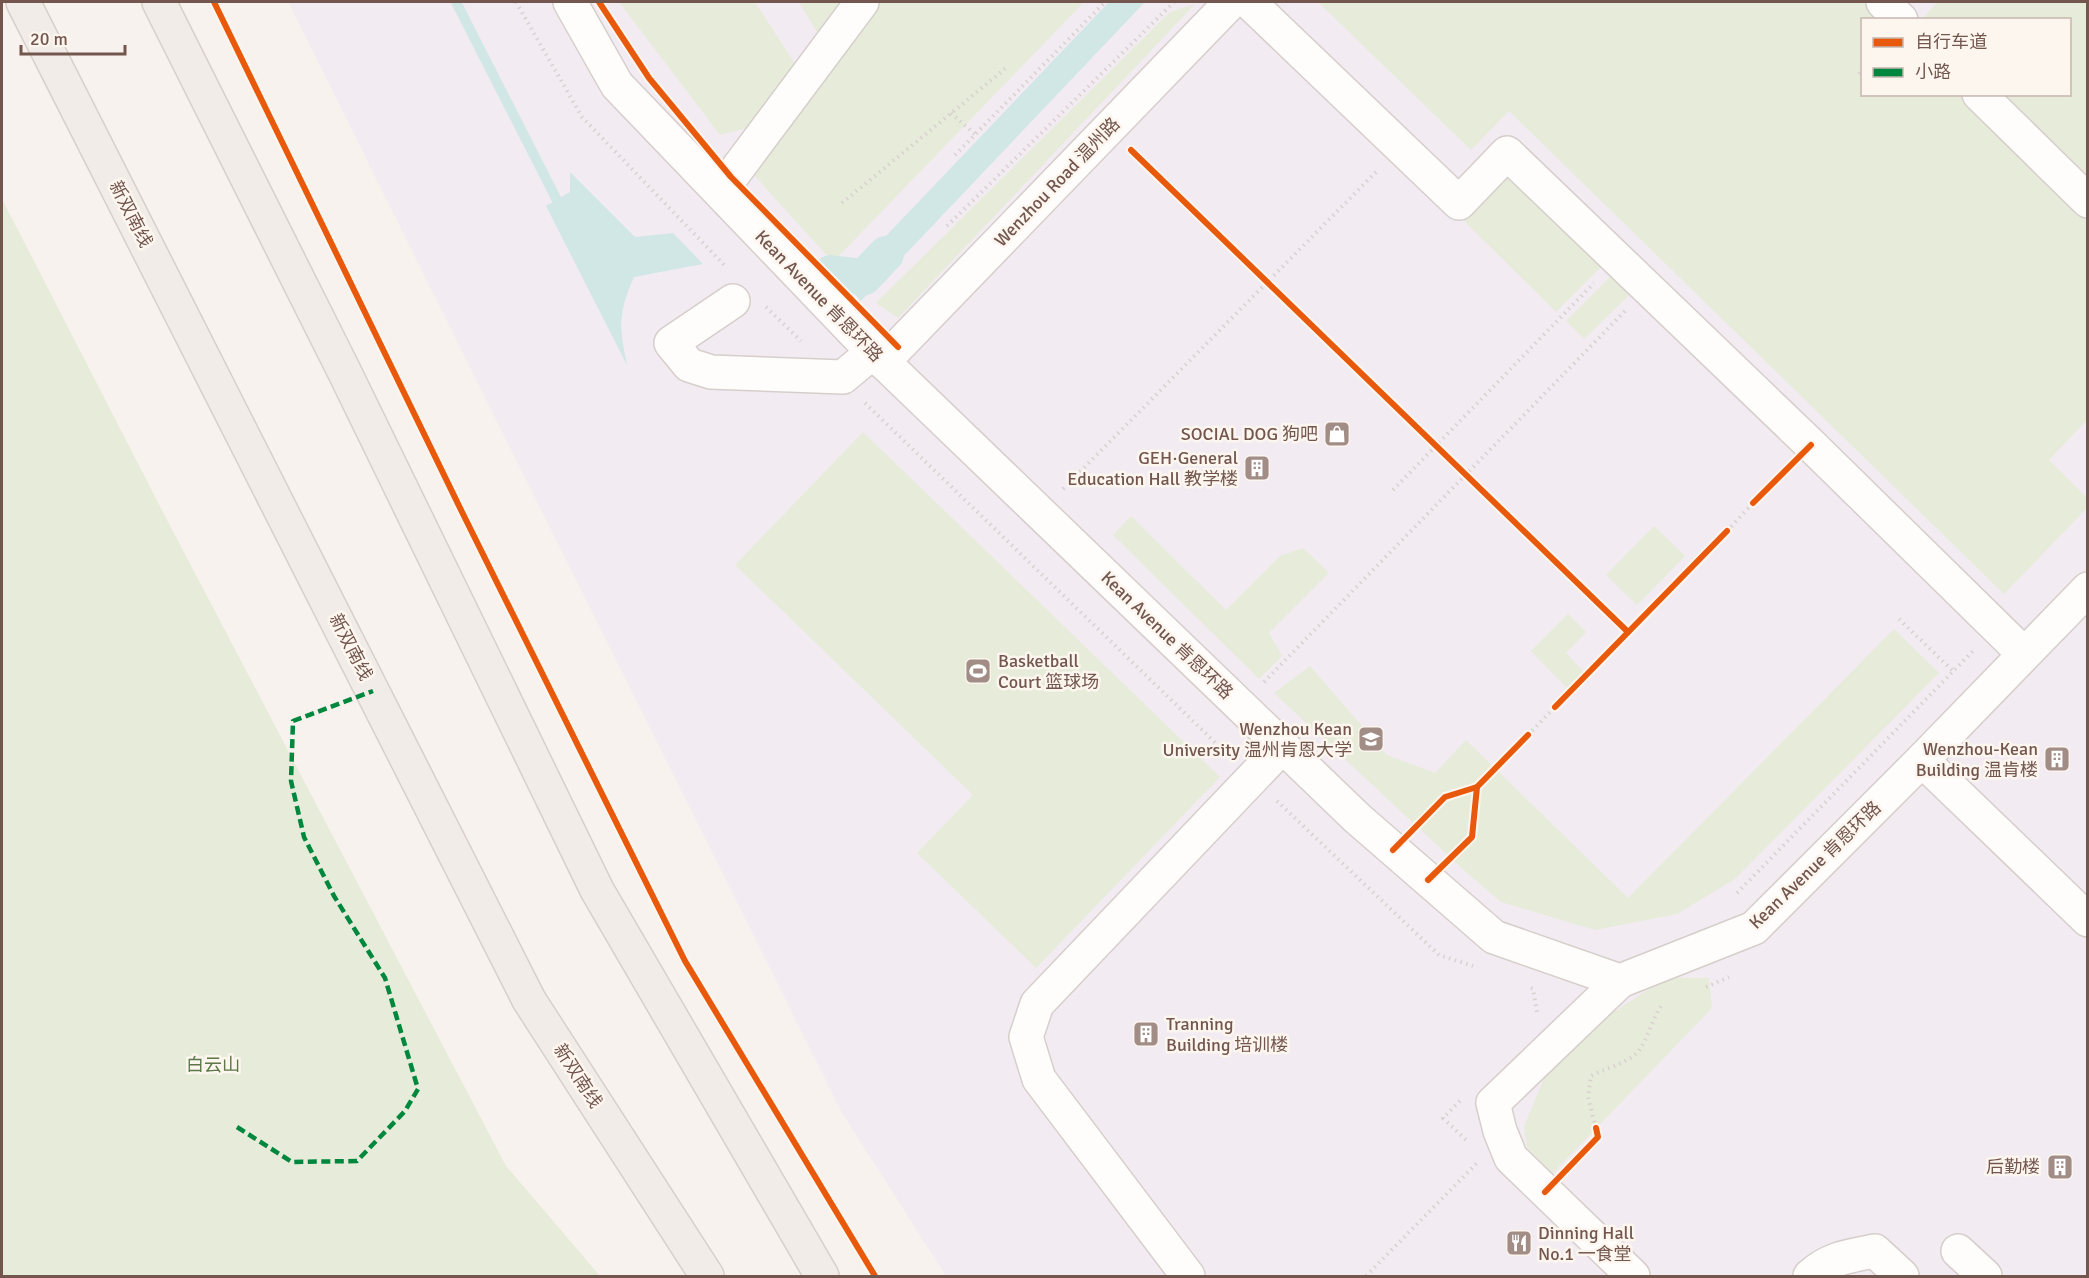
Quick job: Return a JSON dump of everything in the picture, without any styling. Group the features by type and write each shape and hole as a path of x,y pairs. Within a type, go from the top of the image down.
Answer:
{"main road":[{"name":"新双南线","path":"23,2 529,1000 707,1276"},
{"path":"159,2 355,394 597,890 822,1276"}],"street":[{"name":"Kean Avenue 肯恩环路","path":"570,2 617,85 878,357 1357,818 1494,937 1620,981 1754,928 2088,589"},
{"path":"720,192 862,2"},
{"path":"1883,2 1899,18"},
{"path":"1230,3 1401,147 1460,203 1507,153 1811,444 2024,654"},
{"name":"Wenzhou Road 温州路","path":"732,301 671,343 689,365 711,372 843,377 878,357 1230,3"},
{"path":"1980,96 2088,201"},
{"path":"1188,1276 1039,1079 1026,1036 1037,1004 1282,747"},
{"path":"1922,760 2088,920"},
{"path":"1620,981 1493,1102 1500,1131 1511,1158 1633,1276"},
{"path":"1810,1276 1823,1264 1875,1251 1902,1276"},
{"path":"1958,1251 1984,1276"}],"path":[{"path":"955,156 1105,2"},
{"path":"947,226 1174,2"},
{"path":"842,203 1006,68"},
{"path":"951,113 975,135"},
{"path":"1040,513 1401,147"},
{"path":"1393,490 1617,259"},
{"path":"1259,274 1276,290"},
{"path":"1241,706 1647,288"},
{"path":"1427,438 1443,453"},
{"path":"1458,468 1474,483"},
{"path":"1726,532 1761,495"},
{"path":"1899,619 1953,671"},
{"path":"1736,894 1996,627"},
{"path":"1521,742 1563,699"},
{"path":"1252,778 1439,955 1474,966"},
{"path":"1704,987 1714,984"},
{"path":"1523,985 1533,989 1539,1020"},
{"path":"1598,1137 1588,1097 1591,1076 1622,1062 1639,1050 1649,1026 1662,1004 1667,1000"},
{"path":"1467,1094 1443,1118 1467,1142"},
{"path":"1366,1276 1468,1172"}],"shaded area":[{"name":"Wenzhou Kean University 温州肯恩大学","path":"288,2 2087,2 2087,1276 946,1276 841,1111"}],"green space":[{"path":"619,2 755,2 795,64 746,128 720,135"},
{"path":"799,2 841,2 817,32"},
{"path":"880,2 1084,2 833,262 750,171"},
{"path":"1318,2 1863,2 1880,18 1861,18 1861,96 1959,96 2087,222 2087,420 2049,460 2087,498 2087,508 2004,594 1509,111 1471,150"},
{"path":"1938,2 2087,2 2087,174 2005,96 2071,96 2071,18 1923,18"},
{"path":"1195,4 898,318 876,303 1170,12"},
{"path":"1507,164 1605,263 1556,312 1458,215"},
{"name":"白云山","path":"2,199 166,518 506,1166 600,1276 2,1276"},
{"path":"1613,274 1631,293 1584,339 1566,321"},
{"name":"Basketball Court 篮球场","path":"863,432 1220,777 1036,968 917,853 973,795 735,565"},
{"path":"1131,516 1226,610 1280,556 1303,548 1329,573 1269,633 1282,656 1259,679 1113,535"},
{"path":"1654,526 1685,556 1637,605 1606,575"},
{"path":"1568,614 1586,632 1566,653 1584,672 1567,688 1531,651"},
{"path":"1894,629 1939,673 1735,879 1677,914 1595,930 1501,902 1274,693 1310,666 1387,755 1435,773 1466,740 1628,898"},
{"path":"1666,978 1709,978 1712,1008 1552,1174 1527,1147 1524,1127 1547,1071 1574,1038"}],"water":[{"path":"1109,2 1145,2 861,301 843,281"},
{"path":"570,172 635,237 673,233 703,264 634,277 625,300 621,330 627,365 546,206 570,192"}],"waterway":[{"path":"456,2 563,212"},
{"path":"831,273 864,277 886,254"}],"marked path":[{"path":"237,1127 292,1162 357,1161 405,1111 418,1089 385,978 334,896 304,837 291,781 293,721 373,691"}],"cycle path":[{"path":"214,2 462,512 685,961 875,1276"},
{"path":"599,2 649,78 731,177 898,347"},
{"path":"1131,150 1628,632"},
{"path":"1753,503 1811,445"},
{"path":"1555,707 1727,531"},
{"path":"1428,880 1472,837 1477,787 1528,735"},
{"path":"1393,850 1445,797 1477,787"},
{"path":"1545,1192 1598,1137 1596,1128"}],"place":[{"name":"SOCIAL DOG 狗吧","path":"1337,434"},
{"name":"GEH·General Education Hall 教学楼","path":"1257,468"},
{"name":"Basketball Court 篮球场","path":"978,671"},
{"name":"Wenzhou Kean University 温州肯恩大学","path":"1371,739"},
{"name":"Wenzhou-Kean Building 温肯楼","path":"2057,759"},
{"name":"Tranning Building 培训楼","path":"1146,1034"},
{"name":"后勤楼","path":"2060,1167"},
{"name":"Dinning Hall No.1 一食堂","path":"1519,1243"}]}
